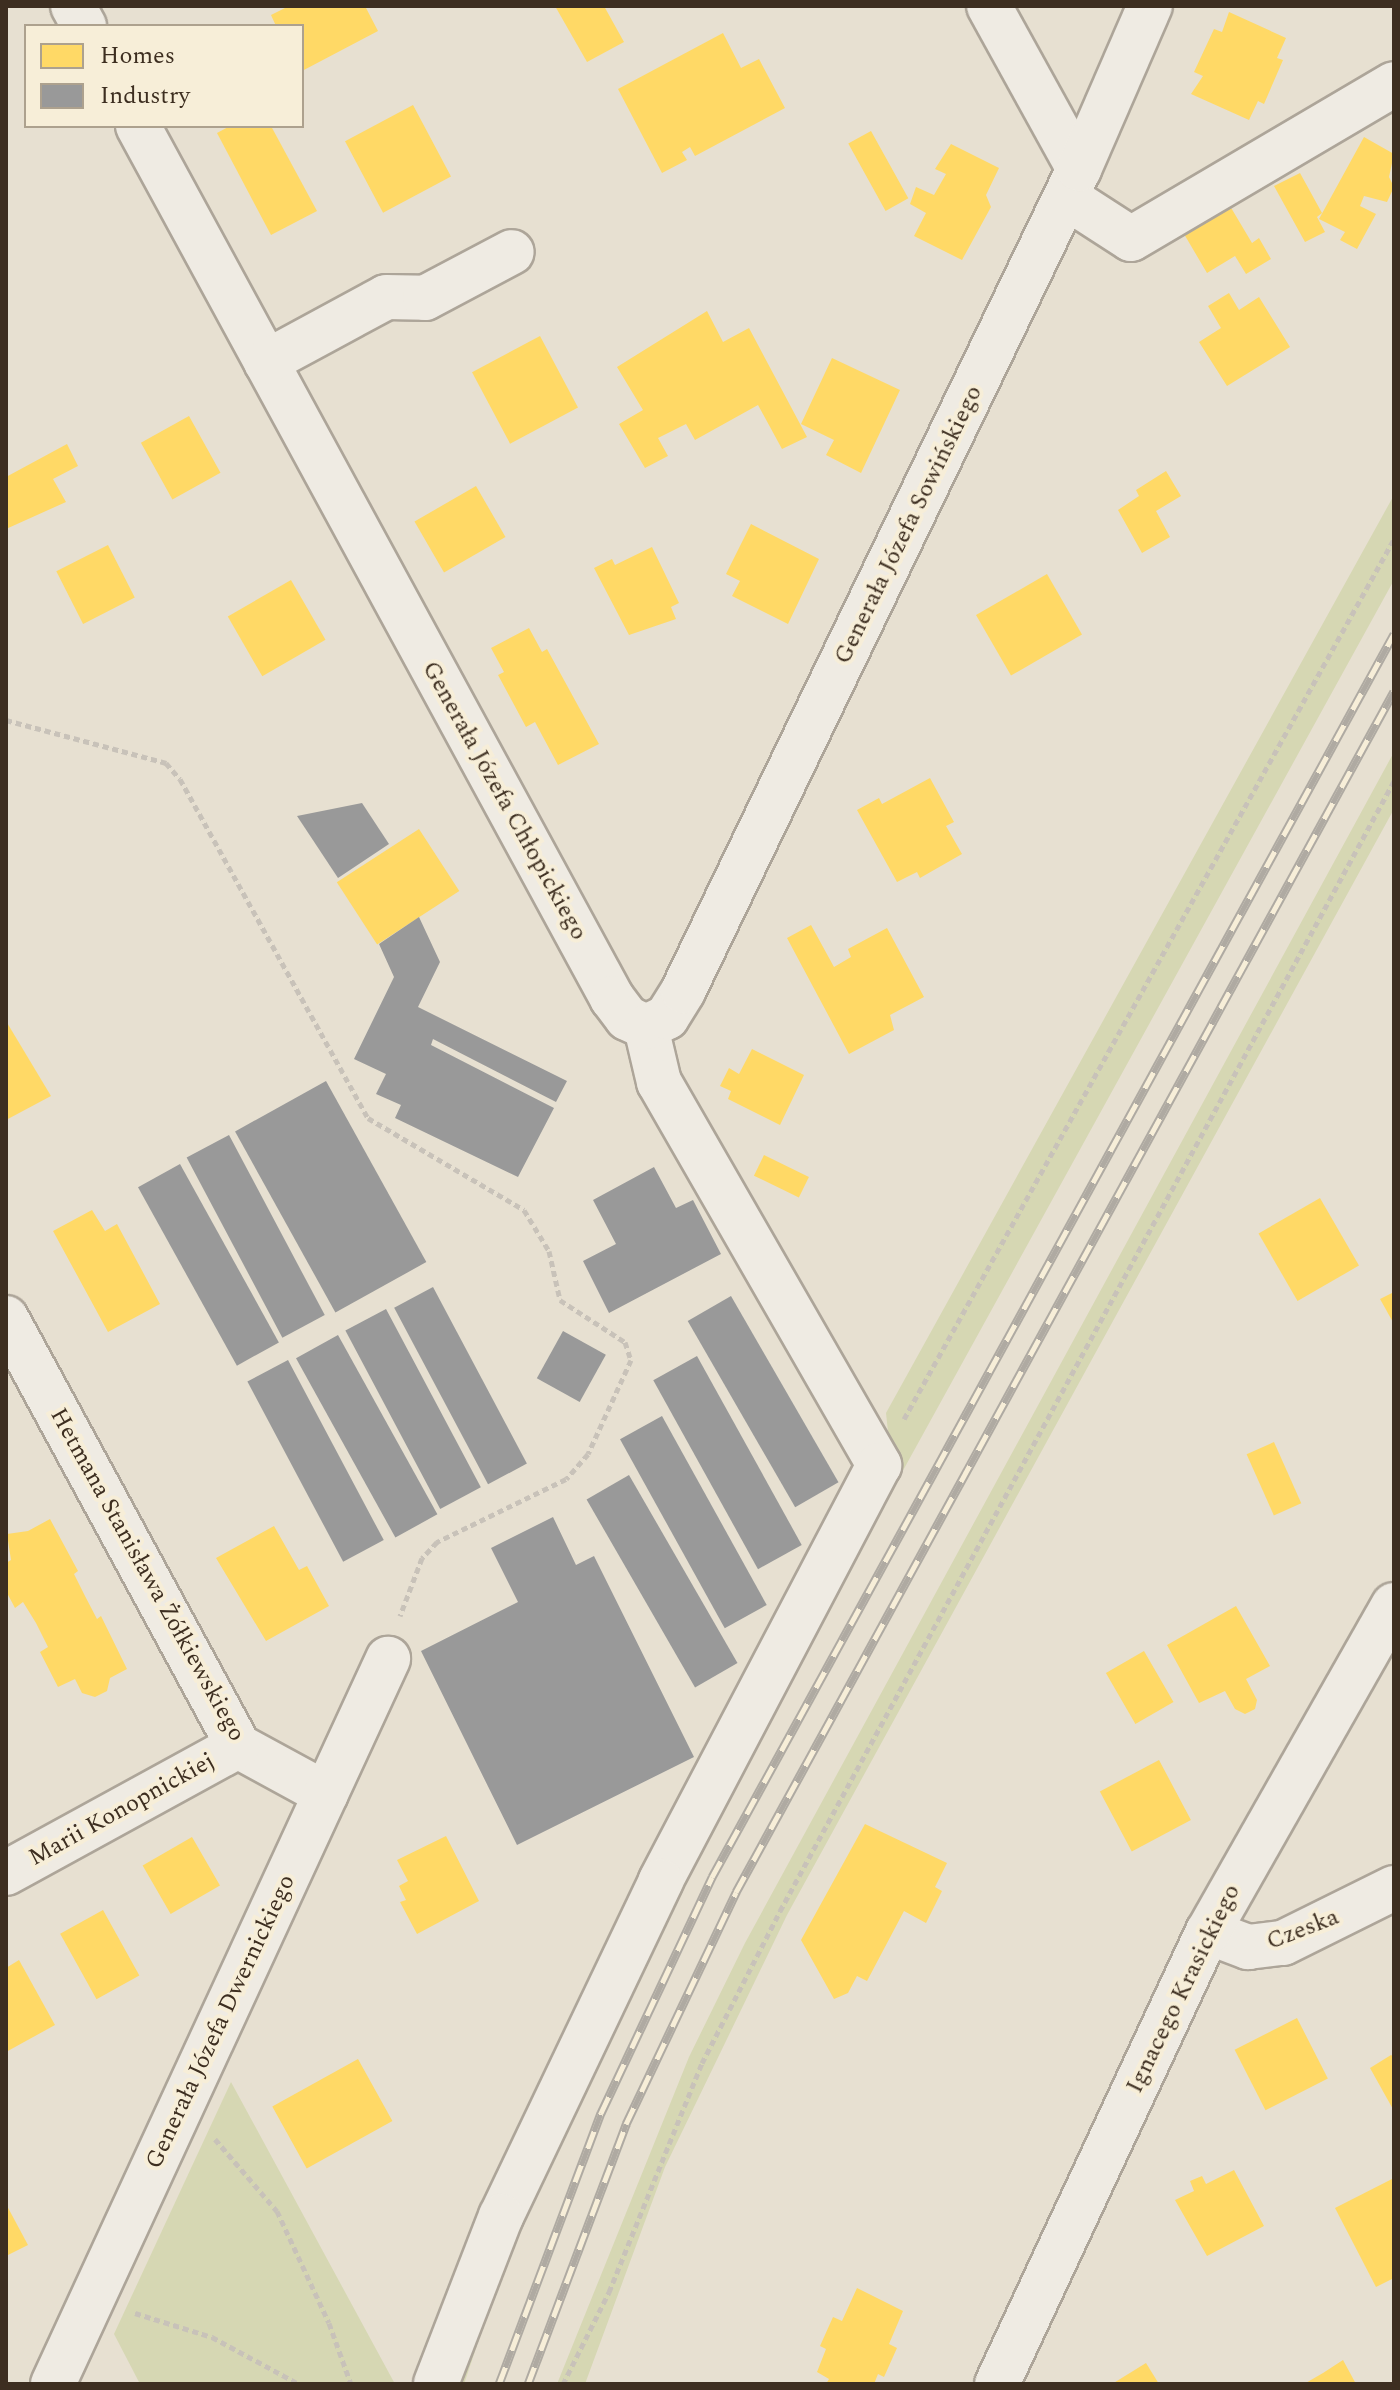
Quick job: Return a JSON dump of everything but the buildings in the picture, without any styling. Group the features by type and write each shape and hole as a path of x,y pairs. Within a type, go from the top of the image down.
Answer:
{"street":[{"path":"73,6 83,24"},
{"path":"989,6 1072,183 1131,239 1394,84"},
{"name":"Generała Józefa Sowińskiego","path":"646,1027 667,1017 683,991 1072,183 1150,6"},
{"name":"Generała Józefa Chłopickiego","path":"139,128 612,998 627,1018 646,1027"},
{"path":"266,362 386,297 425,298 512,252"},
{"path":"436,2384 501,2216 661,1881 879,1465 659,1082 646,1027"},
{"name":"Hetmana Stanisława Żółkiewskiego","path":"6,1318 238,1746 326,1794"},
{"name":"Ignacego Krasickiego","path":"997,2384 1208,1932 1394,1605"},
{"name":"Generała Józefa Dwernickiego","path":"53,2384 388,1659"},
{"name":"Marii Konopnickiej","path":"6,1873 238,1746"},
{"name":"Czeska","path":"1208,1932 1248,1947 1283,1943 1394,1888"}],"path":[{"path":"879,1465 1394,539"},
{"path":"6,720 166,763 180,779 368,1118 524,1210 549,1251 560,1300 625,1342 631,1360 588,1454 566,1479 437,1542 422,1558 388,1659"},
{"path":"563,2384 609,2292 702,2063 773,1924 1394,781"},
{"path":"175,2120 211,2134 277,2211 329,2323 351,2384"},
{"path":"92,2302 212,2337 299,2384"}],"green space":[{"path":"1394,495 1394,580 664,1904 608,2021 505,2262 464,2384 457,2384 499,2260 601,2021 721,1785 892,1469 886,1413"},
{"path":"1394,752 1394,809 787,1915 665,2167 585,2384 557,2384 689,2057 745,1943"},
{"path":"231,2082 395,2384 140,2384 114,2334"}],"railway":[{"path":"499,2384 601,2113 712,1877 1394,634"},
{"path":"528,2384 626,2124 736,1892 1394,691"}]}
